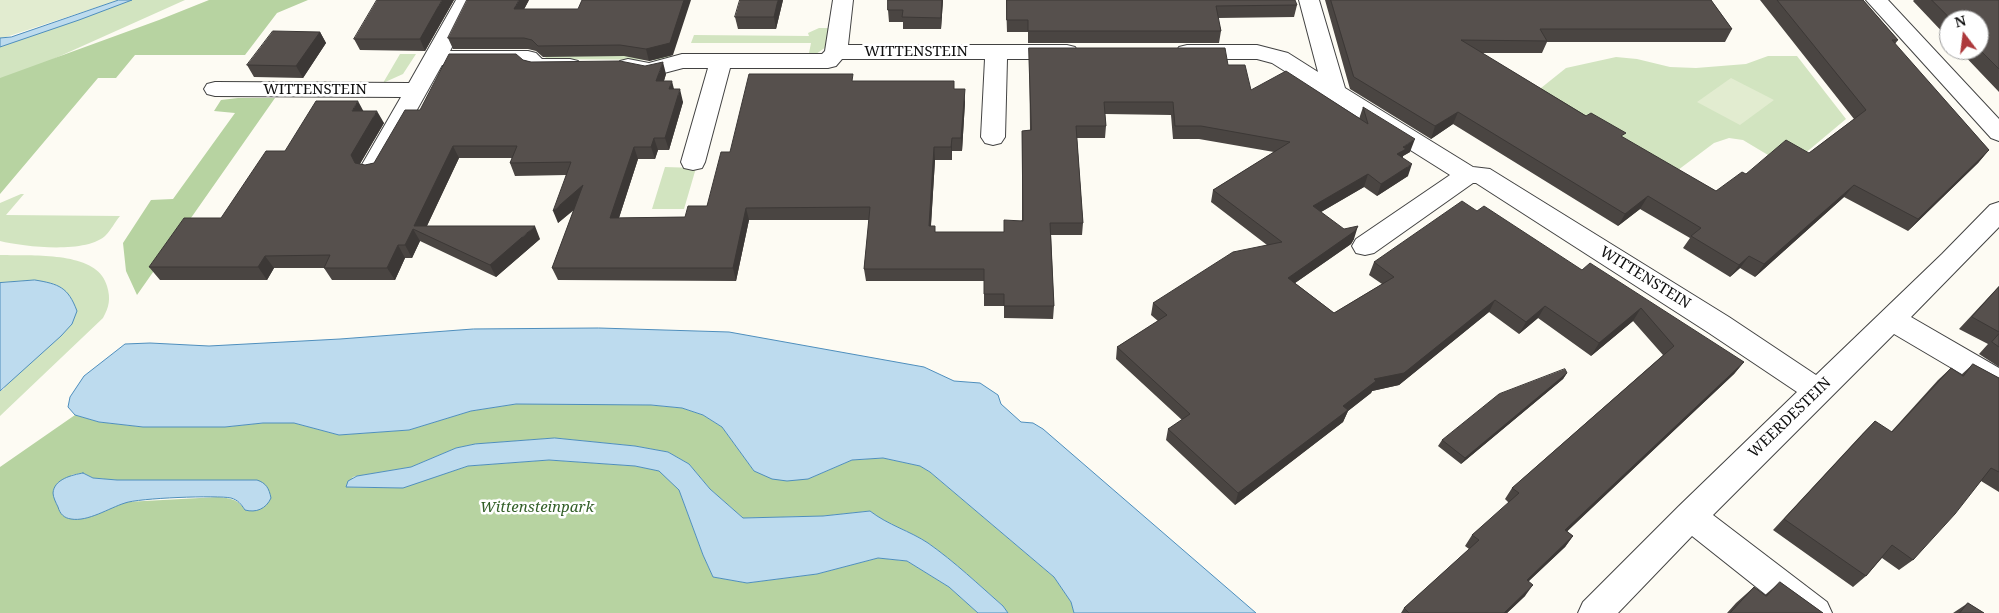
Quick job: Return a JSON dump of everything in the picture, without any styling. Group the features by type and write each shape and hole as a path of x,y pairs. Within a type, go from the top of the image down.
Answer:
{"street":[{"path":"372,168 466,0"},
{"path":"836,52 843,0"},
{"path":"1309,0 1335,93"},
{"path":"1876,0 1999,134"},
{"name":"WITTENSTEIN","path":"435,58 528,58 536,66 624,65 646,81 682,61 828,61 836,52 1093,52"},
{"name":"WITTENSTEIN","path":"1170,52 1264,52 1280,58 1468,175 1481,175 1818,390"},
{"path":"992,138 996,53"},
{"path":"693,162 721,61"},
{"name":"WITTENSTEIN","path":"215,90 415,90"},
{"path":"1365,246 1468,175"},
{"name":"WEERDESTEIN","path":"1595,613 1690,516 1999,211"},
{"path":"1891,319 1999,382"},
{"path":"1690,516 1815,613"}],"green space":[{"path":"0,0 119,0 0,39"},
{"path":"131,0 185,0 0,83 0,47"},
{"path":"209,0 308,0 277,13 245,55 135,55 116,78 98,78 0,194 0,78"},
{"path":"819,28 830,28 826,47 816,54 809,53 811,43 691,43 694,35 809,36 808,33"},
{"path":"400,54 416,54 403,74 383,83"},
{"path":"546,56 678,56 677,60 545,59"},
{"path":"1768,56 1797,56 1846,119 1797,160 1768,155 1743,140 1729,138 1714,143 1678,170 1536,92 1566,68 1616,57 1637,59 1670,67 1696,68 1746,64"},
{"path":"1731,78 1774,100 1740,125 1697,102"},
{"path":"275,98 137,295 126,271 123,243 151,200 173,199 235,113 214,111 221,100"},
{"path":"665,167 696,168 684,209 652,209"},
{"path":"24,194 6,215 120,216 106,235 97,241 85,245 39,247 0,241 0,203"},
{"path":"0,255 61,257 91,266 101,274 107,286 109,299 103,318 0,416 0,391 4,389 35,280 0,283"},
{"name":"Wittensteinpark","path":"516,404 651,405 682,408 703,415 722,427 754,471 808,479 852,460 883,458 920,466 930,472 1054,577 1071,602 1074,613 1008,613 1003,606 938,550 870,511 823,516 743,518 710,489 689,464 668,452 635,446 555,438 475,444 456,448 411,467 353,477 346,487 402,488 468,466 549,460 635,466 660,471 679,490 713,577 747,583 817,574 878,558 907,561 949,587 978,613 0,613 0,467 75,415 99,422 143,427 225,427 263,423 294,423 339,435 409,430 471,411","holes":["83,473 93,478 116,480 257,480 245,510 240,503 218,497 126,502 71,475"]}],"water":[{"path":"119,0 132,0 0,47 0,38 11,37"},
{"path":"35,280 62,288 74,303 77,311 72,324 61,336 0,391 0,283"},
{"path":"599,328 729,332 924,367 954,381 980,383 998,395 1001,404 1021,422 1033,423 1043,429 1256,613 1074,613 1071,602 1054,577 930,472 920,466 883,458 852,460 808,479 787,481 772,479 754,471 722,427 703,415 682,408 651,405 516,404 471,411 409,430 339,435 294,423 263,423 225,427 143,427 99,422 75,415 68,407 70,397 84,376 125,344 150,343 209,346 473,329"},
{"path":"555,438 635,446 668,452 689,464 710,489 743,518 823,516 870,511 938,550 1003,606 1008,613 978,613 949,587 907,561 878,558 817,574 747,583 713,577 679,490 659,471 635,466 549,460 468,466 403,488 346,487 348,481 357,476 411,467 456,448 475,444"},
{"path":"83,473 93,478 117,480 257,480 267,486 271,498 263,507 253,511 245,510 239,502 231,498 178,498 133,501 84,518 64,517 54,496 54,488 64,478"}],"building":[{"path":"377,0 442,0 420,39 354,39"},
{"path":"467,0 519,0 514,9 578,9 582,0 684,0 670,43 646,49 620,45 538,46 532,40 524,38 448,38"},
{"path":"740,0 778,0 774,17 735,17"},
{"path":"888,0 942,0 941,18 902,17 903,10 888,10"},
{"path":"1007,0 1295,0 1297,5 1216,6 1221,31 1028,31 1028,20 1007,20"},
{"path":"1331,0 1711,0 1732,29 1540,29 1547,41 1461,40 1586,116 1591,113 1626,133 1621,136 1716,191 1742,172 1746,174 1786,140 1809,153 1866,110 1777,0 1863,0 1898,40 1892,40 1989,150 1918,219 1854,185 1764,264 1749,256 1739,265 1691,236 1701,228 1648,196 1625,214 1458,112 1435,126 1354,77"},
{"path":"1932,0 1999,0 1999,69 1989,59 1989,10 1942,10"},
{"path":"273,31 320,32 296,66 247,65"},
{"path":"1029,48 1225,48 1228,65 1245,65 1251,90 1286,71 1368,124 1363,107 1415,139 1403,147 1406,149 1397,154 1412,164 1381,184 1368,174 1313,206 1344,229 1358,226 1355,231 1288,278 1334,313 1394,277 1374,262 1462,201 1477,211 1484,206 1582,270 1590,263 1744,362 1565,530 1573,536 1527,580 1533,585 1504,613 1409,613 1404,608 1479,540 1472,535 1519,493 1512,488 1674,346 1641,308 1599,343 1545,306 1526,322 1495,300 1404,373 1374,379 1376,381 1343,406 1348,410 1238,493 1168,429 1190,414 1117,347 1167,315 1153,303 1233,252 1282,242 1213,190 1290,142 1201,126 1175,126 1173,102 1104,102 1106,126 1076,126 1083,223 1050,223 1054,306 1004,306 1004,294 984,294 984,269 864,269 870,207 746,208 733,268 552,268 583,185 553,211 571,162 510,163 517,146 453,146 414,226 535,226 490,265 413,229 405,245 398,245 387,268 324,268 330,255 265,256 258,267 149,267 184,218 221,218 266,151 285,151 316,101 358,101 352,111 377,111 351,155 355,163 365,165 374,163 405,110 420,110 449,54 516,54 523,60 531,62 620,61 645,66 663,62 656,81 672,81 669,89 680,89 665,138 654,138 651,147 634,147 610,218 685,217 688,206 707,206 721,152 730,152 749,74 853,74 852,81 954,81 954,89 965,89 961,138 952,138 951,147 934,147 929,226 935,226 935,232 1004,232 1004,220 1023,221 1022,131 1031,130"},
{"path":"1999,287 1999,332 1972,317"},
{"path":"1999,334 1999,347 1992,342"},
{"path":"1973,364 1999,378 1999,472 1991,468 1955,514 1913,560 1892,545 1866,576 1784,519 1875,421 1892,432 1951,368 1963,376"},
{"path":"1565,369 1567,373 1465,458 1442,440 1499,394"},
{"path":"1780,582 1823,613 1730,613 1754,587 1766,596"},
{"path":"1968,603 1984,613 1960,613"}]}
